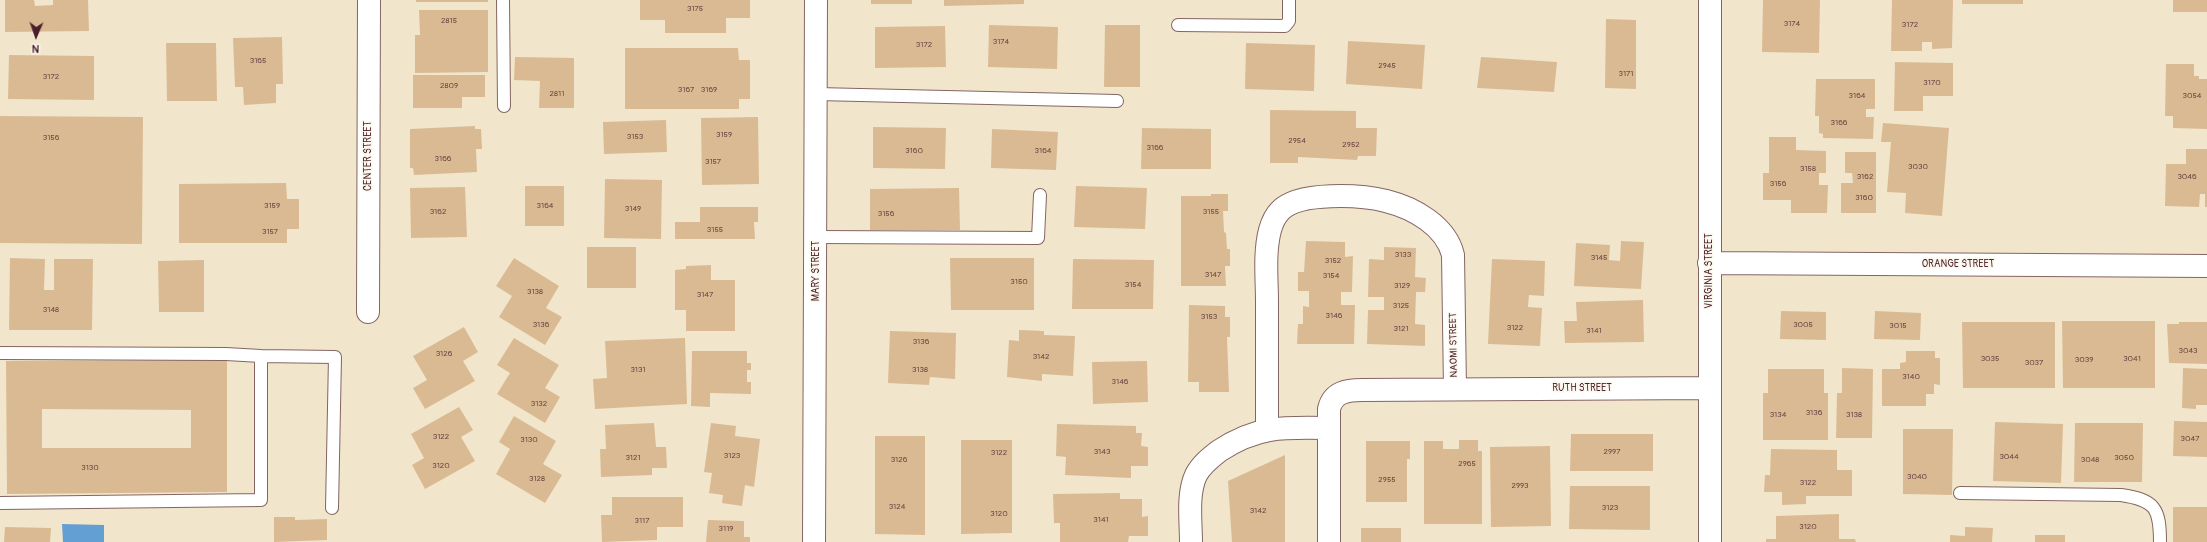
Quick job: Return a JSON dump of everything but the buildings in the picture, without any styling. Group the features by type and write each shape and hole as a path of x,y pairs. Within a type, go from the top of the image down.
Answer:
{"street":[{"name":"CENTER STREET","path":"368,312 369,0"},
{"name":"MARY STREET","path":"814,542 817,94 816,0"},
{"name":"VIRGINIA STREET","path":"1710,0 1710,542"},
{"name":"NAOMI STREET","path":"1267,430 1268,245 1270,229 1275,217 1282,209 1300,200 1319,198 1376,198 1407,209 1438,228 1451,245 1453,256 1455,389 1362,390 1344,392 1334,397 1330,403 1327,428 1328,542"},
{"name":"ORANGE STREET","path":"1709,263 2207,266"},
{"name":"RUTH STREET","path":"1455,389 1709,388"},
{"path":"1191,542 1192,488 1195,475 1202,464 1240,439 1267,430 1327,428"}],"lane":[{"path":"503,0 504,106"},
{"path":"1178,25 1285,26 1289,21 1289,0"},
{"path":"817,94 1117,101"},
{"path":"816,237 1038,238 1040,195"},
{"path":"0,353 226,354 335,357 332,508"},
{"path":"0,503 261,500 261,356"},
{"path":"1960,493 2120,495 2137,497 2150,503 2158,514 2160,542"}],"water":[{"path":"62,524 104,525 104,542 63,542"}]}
